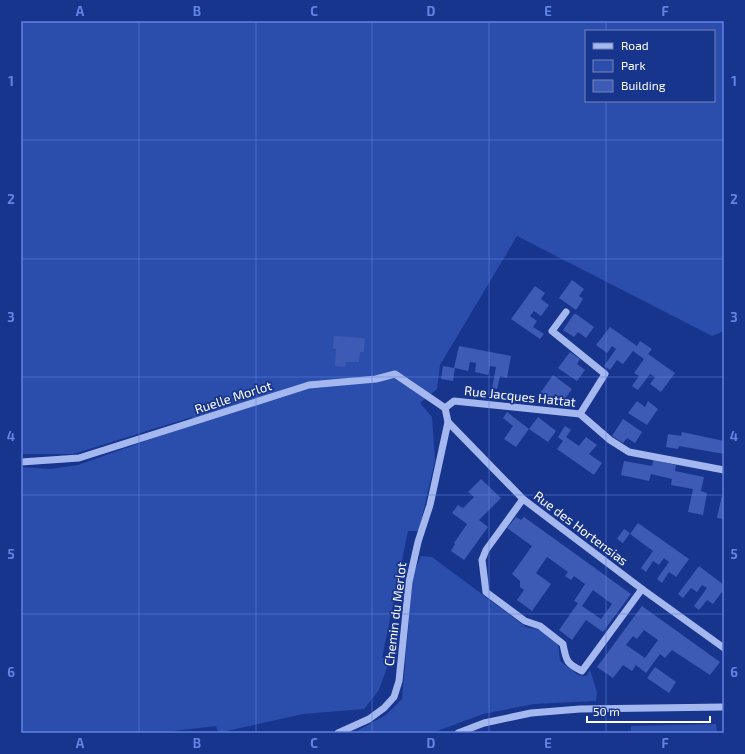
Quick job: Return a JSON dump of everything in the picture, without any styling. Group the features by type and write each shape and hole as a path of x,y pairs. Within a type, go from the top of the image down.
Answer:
{"street":[{"path":"566,312 552,331 605,374 580,414"},
{"name":"Ruelle Morlot","path":"21,462 79,458 309,385 376,379 395,374 444,408"},
{"name":"Rue Jacques Hattat","path":"444,408 454,401 580,414 610,440 629,452 724,470"},
{"name":"Rue des Hortensias","path":"444,408 448,422 523,500 724,648"},
{"name":"Chemin du Merlot","path":"338,733 369,719 384,708 394,696 399,681 409,582 418,542 430,505 448,422"},
{"path":"523,500 486,550 482,560 486,592 525,621 540,626 563,644 565,658 574,667 582,671 642,589"},
{"path":"458,733 484,723 531,713 580,709 724,707"}],"green space":[{"path":"21,21 724,21 724,331 712,336 517,236 440,365 437,389 420,403 432,417 435,460 419,531 408,531 382,658 390,659 379,690 364,709 303,714 218,733 216,726 157,733 21,733 21,467 50,469 78,465 196,423 192,417 73,454 21,454"},
{"path":"421,556 432,557 526,627 541,630 558,643 560,661 578,675 586,676 590,670 597,692 596,701 534,704 483,714 432,733 353,733 386,715 402,699 413,574"},
{"path":"716,724 717,733 631,733 631,726"}],"building":[{"path":"572,280 584,289 579,296 583,299 576,310 559,298"},
{"path":"535,286 545,293 541,299 549,305 541,316 534,311 530,316 537,321 533,327 544,334 540,339 511,319"},
{"path":"574,314 594,327 586,338 578,332 574,337 563,330"},
{"path":"610,327 637,346 640,341 652,349 648,354 675,373 661,392 650,384 655,377 650,374 638,390 632,386 639,376 634,373 644,359 633,351 623,364 617,360 610,370 604,366 616,349 612,346 607,353 596,345"},
{"path":"334,336 365,338 364,352 360,352 359,362 346,362 345,367 335,366 336,349 333,349"},
{"path":"459,346 511,356 507,378 500,376 497,389 492,388 496,367 490,366 488,375 475,372 476,363 470,362 468,371 455,368 453,381 441,379 443,366 454,368"},
{"path":"570,352 580,359 577,364 585,370 577,381 558,368"},
{"path":"553,375 572,389 564,400 555,394 551,399 541,392"},
{"path":"637,401 645,407 648,401 658,409 647,425 628,413"},
{"path":"507,412 529,429 516,447 504,439 513,426 503,418"},
{"path":"538,417 556,431 548,442 529,429"},
{"path":"623,419 642,432 635,443 627,438 623,443 612,436"},
{"path":"565,426 571,430 566,437 579,446 586,437 597,445 589,454 602,463 594,475 557,449 563,441 558,437"},
{"path":"682,432 724,441 724,454 679,446 678,449 666,447 668,434 681,436"},
{"path":"653,460 676,465 675,471 704,477 701,491 707,493 703,515 688,512 693,489 671,485 672,479 651,474 649,481 621,475 624,461 652,466"},
{"path":"481,479 501,498 479,520 488,527 464,560 451,551 455,544 454,543 467,524 452,513 458,505 463,508 474,497 468,492"},
{"path":"722,495 724,496 724,519 717,518"},
{"path":"516,517 521,520 524,517 631,594 603,632 586,620 572,640 559,630 578,603 574,601 585,584 574,576 571,580 565,576 568,572 547,557 536,573 551,584 532,611 517,600 524,590 520,587 520,581 512,574 532,546 507,528","holes":["593,590 612,604 601,619 582,606"]},
{"path":"638,523 689,559 676,577 669,572 662,583 657,579 669,562 664,558 659,565 653,561 646,572 641,568 653,551 630,534"},
{"path":"624,529 630,533 623,543 617,539"},
{"path":"699,566 724,585 724,589 713,604 707,600 699,610 694,606 707,588 702,585 697,592 691,588 683,598 678,594"},
{"path":"642,606 720,662 710,675 672,650 665,658 660,654 646,673 636,665 632,671 623,665 613,678 597,667","holes":["644,630 658,640 645,658 626,645 633,636 637,639"]},
{"path":"655,667 676,682 669,693 647,678"}]}
